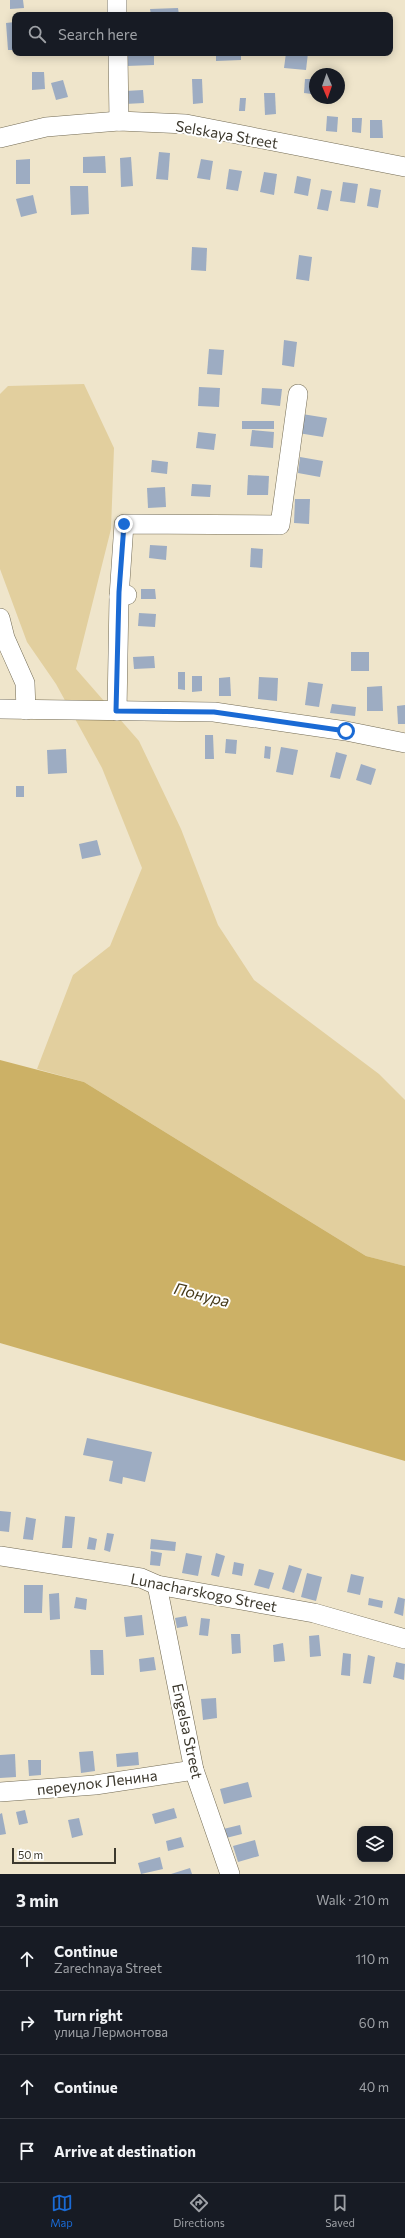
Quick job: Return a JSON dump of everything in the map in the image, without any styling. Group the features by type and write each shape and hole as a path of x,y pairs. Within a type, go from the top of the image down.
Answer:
{"street":[{"path":"117,0 117,12"},
{"path":"118,56 119,121"},
{"name":"Selskaya Street","path":"0,138 46,127 119,121 186,124 405,167"},
{"path":"116,711 123,596 124,524 280,525 298,394"},
{"path":"0,618 5,638 25,683 26,710"},
{"path":"0,709 214,712 346,731 405,743"},
{"name":"Lunacharskogo Street","path":"0,1556 141,1578 157,1584 314,1613 405,1639"},
{"name":"Engelsa Street","path":"157,1584 194,1770 230,1874"},
{"name":"переулок Ленина","path":"0,1792 96,1785 194,1770"}],"shaded area":[{"path":"84,384 114,448 111,529 76,669 139,741 181,829 218,925 254,980 379,1074 405,1100 405,1266 366,1256 84,1082 37,1069 73,975 110,946 142,868 102,768 56,684 27,642 0,569 0,394 8,386"}],"water":[{"name":"Понура","path":"0,1060 84,1082 366,1256 405,1266 405,1461 0,1343"}],"building":[{"path":"10,0 23,0 24,8 10,9"},
{"path":"178,8 179,12 150,12 150,9"},
{"path":"12,22 12,50 8,50 6,23"},
{"path":"126,56 154,56 154,65 126,66"},
{"path":"216,56 241,56 241,60 216,61"},
{"path":"286,56 308,56 306,70 284,68"},
{"path":"32,72 44,72 45,89 32,90"},
{"path":"192,79 202,79 203,103 193,104"},
{"path":"305,79 309,79 309,94 304,93"},
{"path":"63,80 68,97 56,100 51,83"},
{"path":"143,90 144,103 125,104 125,91"},
{"path":"264,93 275,93 276,114 265,115"},
{"path":"240,98 246,98 245,111 239,111"},
{"path":"327,116 338,117 337,132 326,131"},
{"path":"352,118 362,118 361,133 352,132"},
{"path":"370,120 382,120 383,138 370,138"},
{"path":"159,152 170,153 168,180 156,179"},
{"path":"105,156 106,173 83,173 83,157"},
{"path":"131,157 133,186 121,187 120,158"},
{"path":"30,159 30,184 16,184 16,160"},
{"path":"201,159 213,161 210,180 197,178"},
{"path":"229,169 242,171 238,191 226,189"},
{"path":"264,172 277,174 274,195 260,192"},
{"path":"297,176 311,179 308,196 294,193"},
{"path":"343,182 358,184 355,203 340,201"},
{"path":"70,186 88,186 89,214 71,215"},
{"path":"370,188 381,190 378,208 367,206"},
{"path":"321,189 332,191 328,211 317,209"},
{"path":"33,195 37,213 21,217 16,199"},
{"path":"192,247 207,248 206,271 191,270"},
{"path":"299,255 312,257 309,281 296,279"},
{"path":"284,340 297,342 294,367 282,365"},
{"path":"209,349 224,350 222,375 207,374"},
{"path":"199,387 220,388 219,407 198,406"},
{"path":"262,388 282,389 280,406 261,404"},
{"path":"302,414 327,418 323,437 298,433"},
{"path":"242,421 274,421 274,429 242,429"},
{"path":"252,430 274,432 273,448 250,446"},
{"path":"198,432 216,434 214,450 196,448"},
{"path":"300,457 323,461 320,477 298,473"},
{"path":"152,460 168,462 167,474 151,472"},
{"path":"248,475 269,476 268,495 247,495"},
{"path":"192,484 211,485 210,497 191,496"},
{"path":"165,487 166,507 148,508 147,488"},
{"path":"295,499 310,499 309,524 294,523"},
{"path":"150,545 167,546 166,560 149,558"},
{"path":"251,548 263,549 262,568 250,567"},
{"path":"141,589 155,589 156,599 141,599"},
{"path":"139,613 156,614 155,627 138,626"},
{"path":"351,652 369,652 369,671 351,671"},
{"path":"154,656 155,668 134,669 133,657"},
{"path":"178,672 185,672 185,690 178,689"},
{"path":"192,676 202,676 202,691 192,692"},
{"path":"230,677 231,696 219,696 219,678"},
{"path":"259,677 278,678 277,701 258,699"},
{"path":"308,682 323,684 319,707 305,705"},
{"path":"382,686 383,711 367,711 367,687"},
{"path":"332,704 356,707 355,716 330,713"},
{"path":"405,705 405,724 398,724 397,706"},
{"path":"205,735 213,735 214,759 205,759"},
{"path":"226,739 237,740 236,754 225,753"},
{"path":"265,746 271,747 270,759 264,758"},
{"path":"281,747 298,750 293,775 276,772"},
{"path":"66,749 67,773 48,774 47,750"},
{"path":"336,752 347,755 340,779 330,777"},
{"path":"361,764 376,769 371,785 356,780"},
{"path":"16,786 24,786 24,797 16,797"},
{"path":"97,840 101,855 82,859 79,844"},
{"path":"87,1438 152,1452 145,1482 123,1477 122,1484 109,1481 113,1461 83,1455"},
{"path":"0,1511 11,1512 9,1532 0,1531"},
{"path":"65,1516 75,1517 72,1548 62,1548"},
{"path":"26,1517 36,1519 33,1540 23,1539"},
{"path":"107,1533 114,1534 110,1552 104,1550"},
{"path":"89,1537 97,1539 95,1550 87,1549"},
{"path":"151,1539 176,1542 175,1551 150,1549"},
{"path":"151,1551 162,1553 160,1566 150,1565"},
{"path":"186,1553 202,1556 198,1576 182,1573"},
{"path":"216,1553 225,1556 219,1577 211,1575"},
{"path":"234,1562 244,1564 242,1576 232,1574"},
{"path":"289,1565 302,1569 294,1593 282,1589"},
{"path":"259,1569 274,1573 269,1589 254,1585"},
{"path":"307,1573 322,1577 316,1601 301,1597"},
{"path":"351,1574 364,1577 360,1595 347,1592"},
{"path":"24,1585 43,1585 42,1613 24,1613"},
{"path":"59,1593 60,1619 50,1620 49,1594"},
{"path":"76,1597 87,1599 86,1610 74,1608"},
{"path":"398,1597 405,1599 403,1616 394,1613"},
{"path":"369,1598 383,1601 382,1608 368,1605"},
{"path":"142,1615 144,1635 126,1637 124,1617"},
{"path":"186,1616 188,1626 177,1628 175,1618"},
{"path":"201,1618 210,1619 208,1636 199,1635"},
{"path":"231,1634 240,1634 241,1653 232,1654"},
{"path":"319,1635 321,1656 310,1657 309,1636"},
{"path":"283,1643 285,1661 274,1662 273,1645"},
{"path":"90,1650 103,1650 104,1675 91,1675"},
{"path":"343,1653 351,1654 350,1676 341,1675"},
{"path":"368,1655 375,1657 371,1684 363,1683"},
{"path":"154,1657 156,1670 140,1672 139,1659"},
{"path":"396,1662 405,1664 404,1680 393,1677"},
{"path":"216,1698 217,1718 203,1720 201,1699"},
{"path":"93,1751 95,1771 81,1773 79,1752"},
{"path":"138,1752 139,1765 117,1767 116,1754"},
{"path":"15,1754 16,1777 0,1778 0,1755"},
{"path":"28,1760 41,1760 41,1775 29,1776"},
{"path":"248,1782 252,1797 224,1804 220,1789"},
{"path":"174,1808 177,1818 155,1824 152,1814"},
{"path":"25,1810 28,1823 19,1825 16,1812"},
{"path":"2,1813 6,1834 0,1835 0,1814"},
{"path":"79,1818 83,1835 72,1838 68,1820"},
{"path":"240,1825 242,1834 222,1839 219,1830"},
{"path":"181,1837 184,1847 168,1851 166,1841"},
{"path":"255,1840 259,1856 238,1862 233,1846"},
{"path":"160,1857 163,1869 141,1874 138,1863"},
{"path":"190,1868 192,1874 171,1874"}],"route":[{"path":"124,524 119,592 116,711 214,712 346,731"}]}
